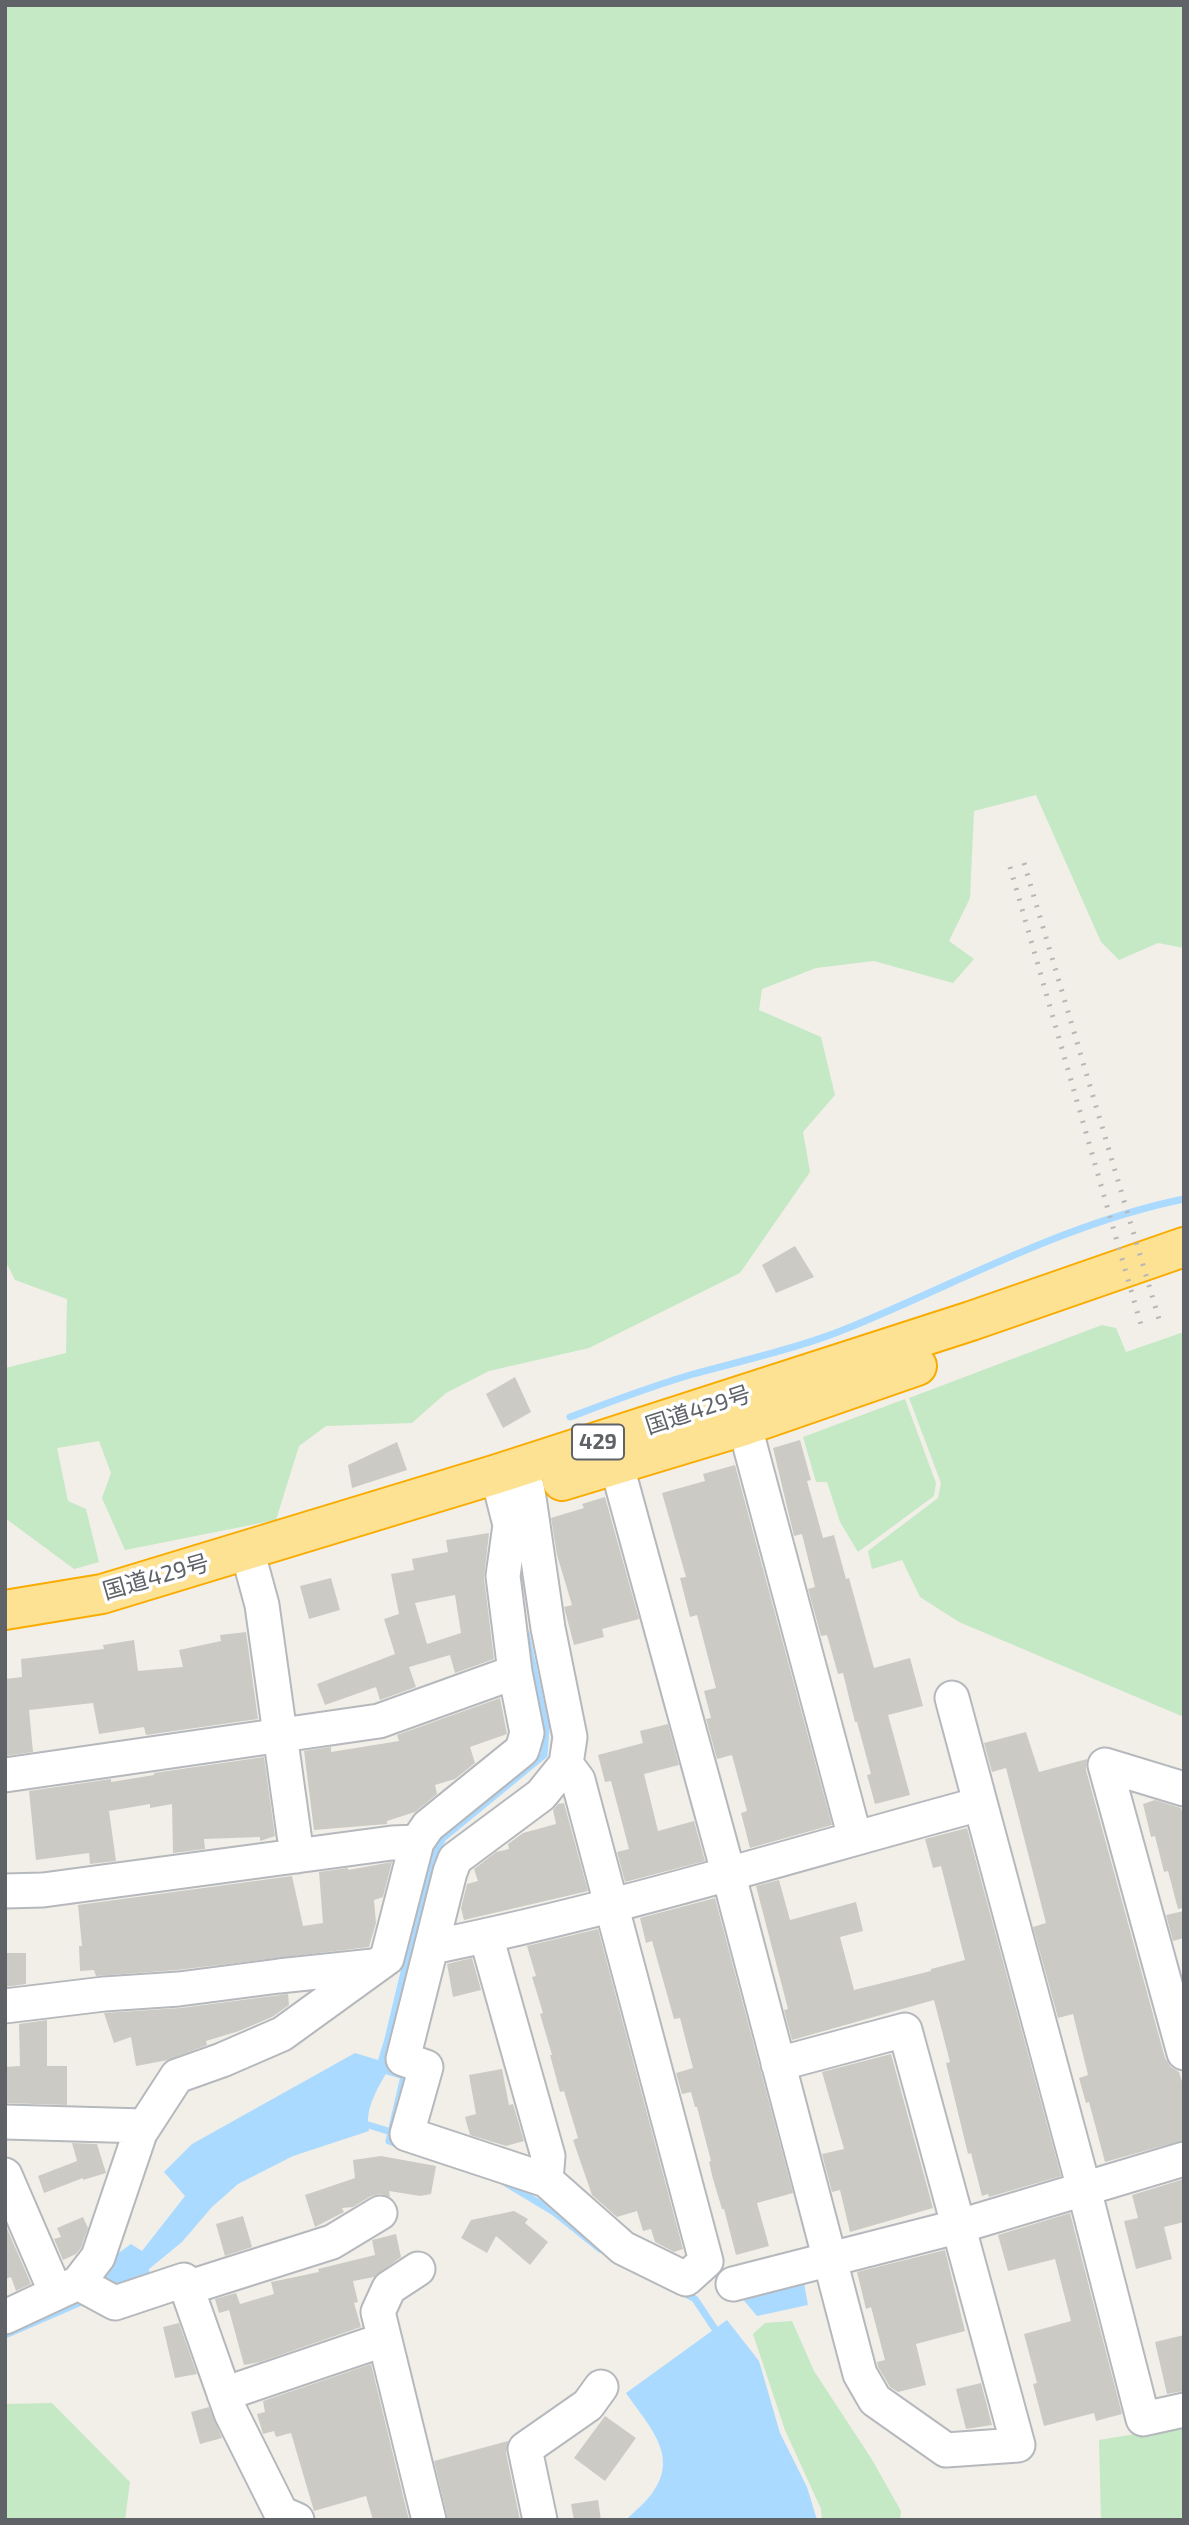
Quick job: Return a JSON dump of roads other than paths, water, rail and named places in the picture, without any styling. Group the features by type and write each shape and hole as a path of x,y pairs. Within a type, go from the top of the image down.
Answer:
{"highway":[{"name":"国道429号","path":"741,1411 971,1321 1184,1247"},
{"name":"国道429号","path":"5,1635 123,1614 251,1563 1184,1274"},
{"name":"国道429号","path":"24,1607 251,1563"}],"street":[{"path":"741,1411 855,1838"},
{"path":"613,1452 728,1872 778,2064 830,2258 860,2374 875,2400 946,2450 1018,2445 905,2030 778,2064"},
{"path":"5,2317 81,2290 98,2257 140,2133 177,2076 282,2034 387,1958 416,1843 428,1826 522,1750 527,1733 515,1672 503,1576 513,1482"},
{"path":"513,1482 548,1628 570,1737 566,1765 541,1796 455,1859 402,2059 426,2067 407,2134 546,2180 623,2248 686,2279 706,2261 578,1780 566,1765"},
{"path":"251,1563 262,1605 298,1856"},
{"path":"5,1587 24,1607"},
{"path":"5,1775 379,1721 515,1672"},
{"path":"953,1698 1143,2419 1184,2410"},
{"path":"1184,1789 1105,1765 1184,2053"},
{"path":"432,1947 486,1936 980,1804"},
{"path":"5,1891 43,1890 392,1843 416,1843"},
{"path":"486,1936 548,2156 546,2180"},
{"path":"5,2006 376,1966"},
{"path":"5,2122 145,2126"},
{"path":"733,2284 960,2226 1184,2159"},
{"path":"5,2175 81,2290 115,2303 184,2280 224,2394 281,2513 297,2520"},
{"path":"187,2288 332,2242 380,2213"},
{"path":"418,2269 389,2288 378,2312 429,2520"},
{"path":"224,2394 383,2340"},
{"path":"540,2520 525,2449 589,2404 601,2387"}],"water":[{"path":"355,2053 391,2064 371,2105 369,2131 293,2156 238,2184 212,2207 182,2242 149,2269 150,2278 119,2292 96,2278 113,2257 131,2244 142,2251 185,2196 164,2172 192,2144"},
{"path":"802,2272 808,2305 757,2316 735,2290"},
{"path":"727,2320 759,2361 780,2433 807,2487 817,2520 626,2520 653,2492 663,2465 658,2440 626,2393"}],"waterway":[{"path":"570,1417 675,1380 833,1334 1056,1238 1140,1210 1184,1199"},
{"path":"379,2069 430,1863 443,1838 544,1755 546,1728 526,1633"},
{"path":"380,2069 404,2076 389,2141 400,2145"},
{"path":"362,2123 391,2132"},
{"path":"504,2182 554,2212 600,2249"},
{"path":"682,2292 695,2299 719,2335"},
{"path":"5,2335 88,2299"}],"railway":[{"path":"1024,863 1161,1326"},
{"path":"1010,867 1143,1332"}]}
